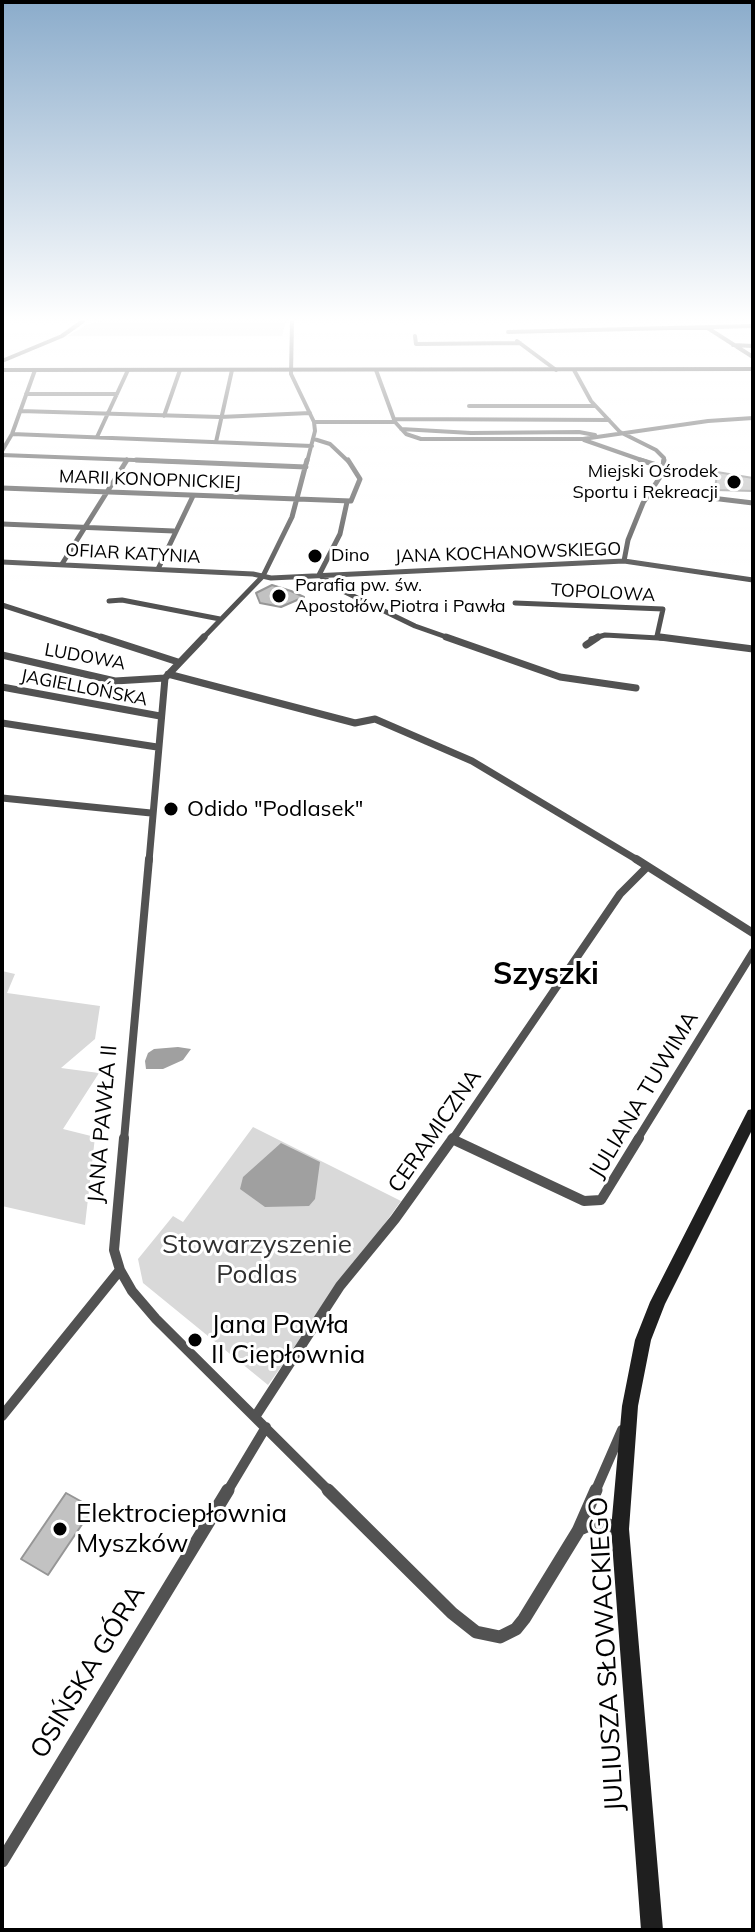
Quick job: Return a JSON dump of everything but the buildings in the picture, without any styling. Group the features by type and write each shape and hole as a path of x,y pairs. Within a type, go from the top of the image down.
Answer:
{"main road":[{"name":"JULIUSZA SŁOWACKIEGO","path":"652,1930 620,1529 630,1406 643,1340 658,1302 753,1114"}],"street":[{"path":"20,411 2,453 306,467"},
{"path":"25,411 220,417 310,413 314,422 314,439 297,500 284,537 263,576 166,676 355,723 375,719 472,761 609,842 753,933"},
{"path":"97,437 110,411"},
{"path":"164,416 166,411"},
{"path":"216,442 221,411"},
{"path":"391,411 394,421 409,436 495,441 583,439 620,432 753,418"},
{"path":"600,411 620,432 662,453 663,467 653,491 643,503 628,540 624,561"},
{"path":"314,422 609,420"},
{"path":"400,429 471,433 579,432 600,436"},
{"path":"12,434 312,446"},
{"path":"314,439 330,444 344,454 360,479 351,501 347,502 340,534 319,575 343,591 415,626 560,677 636,688"},
{"path":"583,439 611,452 663,467"},
{"path":"62,564 127,460"},
{"name":"MARII KONOPNICKIEJ","path":"2,488 347,502"},
{"path":"653,491 753,503"},
{"path":"158,569 193,496"},
{"path":"2,524 174,531"},
{"name":"JANA KOCHANOWSKIEGO","path":"263,576 624,561 753,580"},
{"name":"OFIAR KATYNIA","path":"2,562 263,576"},
{"path":"109,601 122,600 220,619"},
{"name":"TOPOLOWA","path":"515,603 663,609 657,636"},
{"path":"2,605 178,662"},
{"name":"TOPOLOWA","path":"586,645 591,639 605,635 657,636 753,649"},
{"name":"LUDOWA","path":"2,655 115,681 166,676"},
{"name":"JANA PAWŁA II","path":"166,676 157,747 114,1241 120,1270 145,1308 464,1625 489,1637 509,1633 524,1619 578,1531 630,1406"},
{"name":"JAGIELLOŃSKA","path":"2,687 160,716"},
{"path":"2,723 157,747"},
{"path":"2,798 151,813"},
{"name":"CERAMICZNA","path":"255,1417 340,1286 395,1219 612,906 646,868"},
{"name":"JULIANA TUWIMA","path":"452,1139 584,1201 601,1200 753,952"},
{"path":"2,1416 120,1270"},
{"name":"OSIŃSKA GÓRA","path":"2,1861 266,1427"},
{"path":"578,1531 598,1521 620,1529"}],"green space":[{"path":"2,971 15,974 7,993 100,1006 95,1039 61,1068 99,1073 63,1129 95,1137 85,1225 2,1206"},
{"name":"Stowarzyszenie Podlas","path":"253,1127 401,1201 268,1385 143,1283 138,1259 173,1216 183,1222"}],"shaded area":[{"path":"154,1049 191,1049 183,1060 163,1069 146,1069 148,1053"},
{"path":"281,1143 320,1162 315,1199 309,1206 265,1207 240,1189 243,1177"}],"place":[{"name":"Miejski Ośrodek Sportu i Rekreacji","path":"734,482"},
{"name":"Dino","path":"315,556"},
{"name":"Parafia pw. św. Apostołów Piotra i Pawła","path":"279,596"},
{"name":"Odido \"Podlasek\"","path":"171,809"},
{"name":"Jana Pawła II Ciepłownia","path":"195,1340"},
{"name":"Elektrociepłownia Myszków","path":"60,1529"}],"district":[{"name":"Szyszki","path":"546,975"}]}
